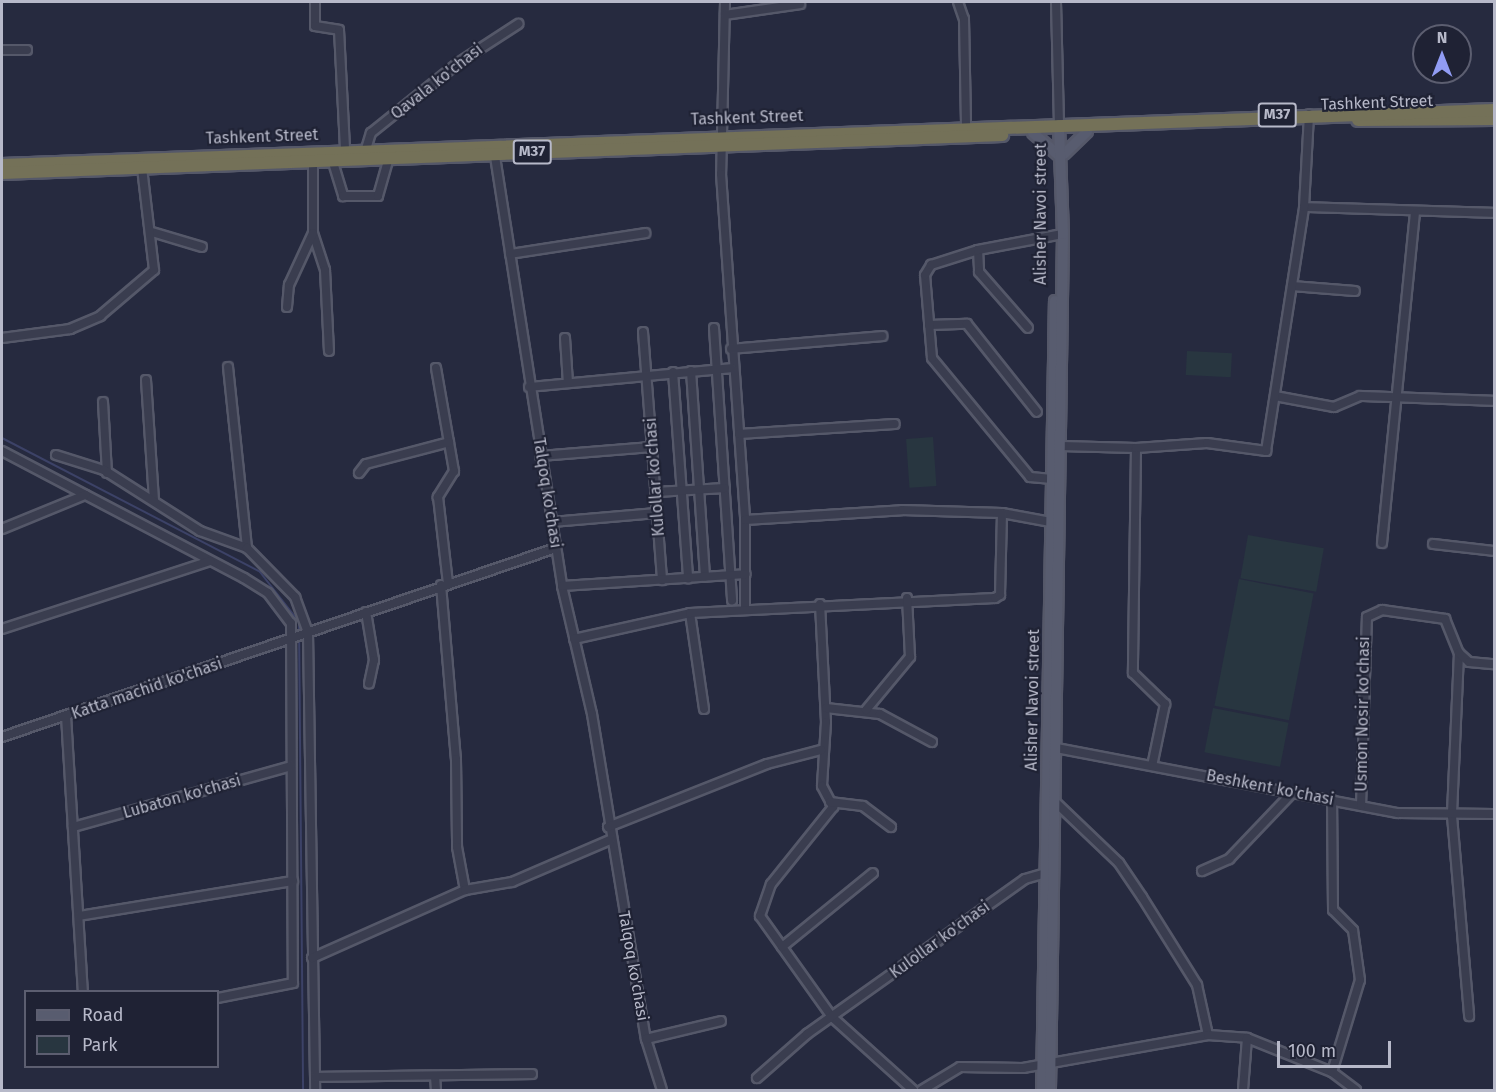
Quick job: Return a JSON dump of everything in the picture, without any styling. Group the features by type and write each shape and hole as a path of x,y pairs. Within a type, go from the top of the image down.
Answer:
{"highway":[{"name":"Tashkent Street","path":"2,165 366,149 494,148 1033,134 1059,130 1494,110"},
{"name":"Tashkent Street","path":"722,141 966,127 1088,132 1309,118 1494,119"},
{"name":"Tashkent Street","path":"2,173 389,157 494,148"}],"main road":[{"name":"Alisher Navoi street","path":"1042,1090 1046,1064 1055,523 1061,446 1061,155 1059,130"},
{"path":"1033,134 1061,155 1088,132"},
{"name":"Alisher Navoi street","path":"1055,523 1052,479 1060,234"},
{"name":"Alisher Navoi street","path":"1046,1064 1050,1090"}],"street":[{"path":"315,2 315,26 339,30 345,150"},
{"path":"725,2 722,141 732,368 745,520 745,608"},
{"path":"958,2 964,19 966,127"},
{"path":"1056,2 1059,130"},
{"path":"725,15 800,4"},
{"name":"Qavala ko'chasi","path":"366,149 371,133 458,63 518,24"},
{"path":"2,50 27,50"},
{"path":"1061,446 1137,448 1207,443 1266,451 1304,207 1309,118"},
{"name":"Talqoq ko'chasi","path":"494,148 529,387 562,586 592,714 610,840 646,1039 662,1090"},
{"path":"332,159 343,196 378,196 389,157"},
{"path":"313,160 313,233 325,270 329,351"},
{"path":"2,338 70,329 100,316 154,270 152,232 142,168"},
{"path":"1304,207 1494,213"},
{"path":"1382,543 1399,398 1415,212"},
{"path":"152,232 202,247"},
{"path":"287,307 289,285 313,233"},
{"path":"510,254 645,233"},
{"path":"1052,479 1030,477 932,358 925,275 931,265 978,250 1060,234"},
{"path":"978,250 979,272 1028,328"},
{"path":"1292,286 1354,291"},
{"path":"929,326 967,324 1037,412"},
{"path":"714,328 732,600"},
{"name":"Kulollar ko'chasi","path":"643,332 662,580"},
{"path":"731,348 882,336"},
{"path":"565,338 568,383"},
{"path":"228,367 247,548"},
{"path":"529,387 647,374 732,368"},
{"path":"436,369 454,471 438,497 455,748 457,847 465,890"},
{"path":"692,371 705,577"},
{"path":"673,372 688,578"},
{"path":"146,380 154,500"},
{"path":"1275,396 1334,406 1360,396 1494,401"},
{"path":"103,402 107,472"},
{"path":"739,434 895,424"},
{"path":"359,473 366,464 449,442"},
{"path":"540,456 652,447"},
{"path":"1137,448 1133,673 1165,704 1152,766"},
{"path":"2,451 268,593 291,623 293,983 219,998"},
{"path":"56,455 107,472 200,531 247,548 295,597 308,633 315,1090"},
{"path":"656,492 725,488"},
{"path":"2,529 85,495"},
{"path":"745,520 902,510 1002,513 1055,523"},
{"path":"552,522 657,513"},
{"path":"574,639 690,612 907,598 1000,595 1002,513"},
{"path":"1433,544 1494,551"},
{"name":"Katta machid ko'chasi","path":"2,737 292,640 444,584 556,548"},
{"path":"2,629 210,561"},
{"path":"562,586 746,574"},
{"path":"866,710 910,657 907,598"},
{"path":"820,604 826,708 821,750 822,786 833,807 760,903 760,916 832,1017 912,1090"},
{"name":"Usmon Nosir ko'chasi","path":"1361,806 1365,622 1382,610 1444,619 1459,653"},
{"path":"366,612 375,660 369,683"},
{"path":"690,612 704,709"},
{"path":"1459,653 1469,662 1494,664"},
{"path":"1459,653 1452,816 1469,1016"},
{"path":"826,708 866,710 932,742"},
{"path":"66,716 83,990"},
{"name":"Beshkent ko'chasi","path":"1051,747 1361,806 1452,816 1494,814"},
{"path":"608,827 767,764 821,750"},
{"name":"Lubaton ko'chasi","path":"73,827 291,766"},
{"path":"1202,871 1229,859 1292,793"},
{"path":"1050,798 1119,862 1197,985 1208,1035"},
{"path":"1332,800 1333,910 1353,930 1360,980 1332,1072"},
{"path":"830,802 862,806 891,827"},
{"path":"312,958 465,890 512,882 610,840"},
{"name":"Kulollar ko'chasi","path":"757,1078 832,1017 1025,879 1049,872"},
{"path":"782,947 873,873"},
{"path":"79,916 293,881"},
{"path":"646,1039 721,1021"},
{"path":"922,1090 960,1068 1046,1064 1107,1056 1208,1035 1247,1038 1332,1072 1356,1090"},
{"path":"1243,1090 1247,1038"},
{"path":"315,1077 532,1074"},
{"path":"435,1076 436,1090"}],"green space":[{"path":"1187,351 1232,353 1231,377 1186,375"},
{"path":"933,437 936,486 909,488 906,439"},
{"path":"1248,535 1324,548 1316,592 1240,578"},
{"path":"1239,579 1314,594 1289,720 1214,706"},
{"path":"1213,708 1289,723 1280,767 1204,752"}],"waterway":[{"path":"2,438 260,572 299,622 303,1090"}]}
